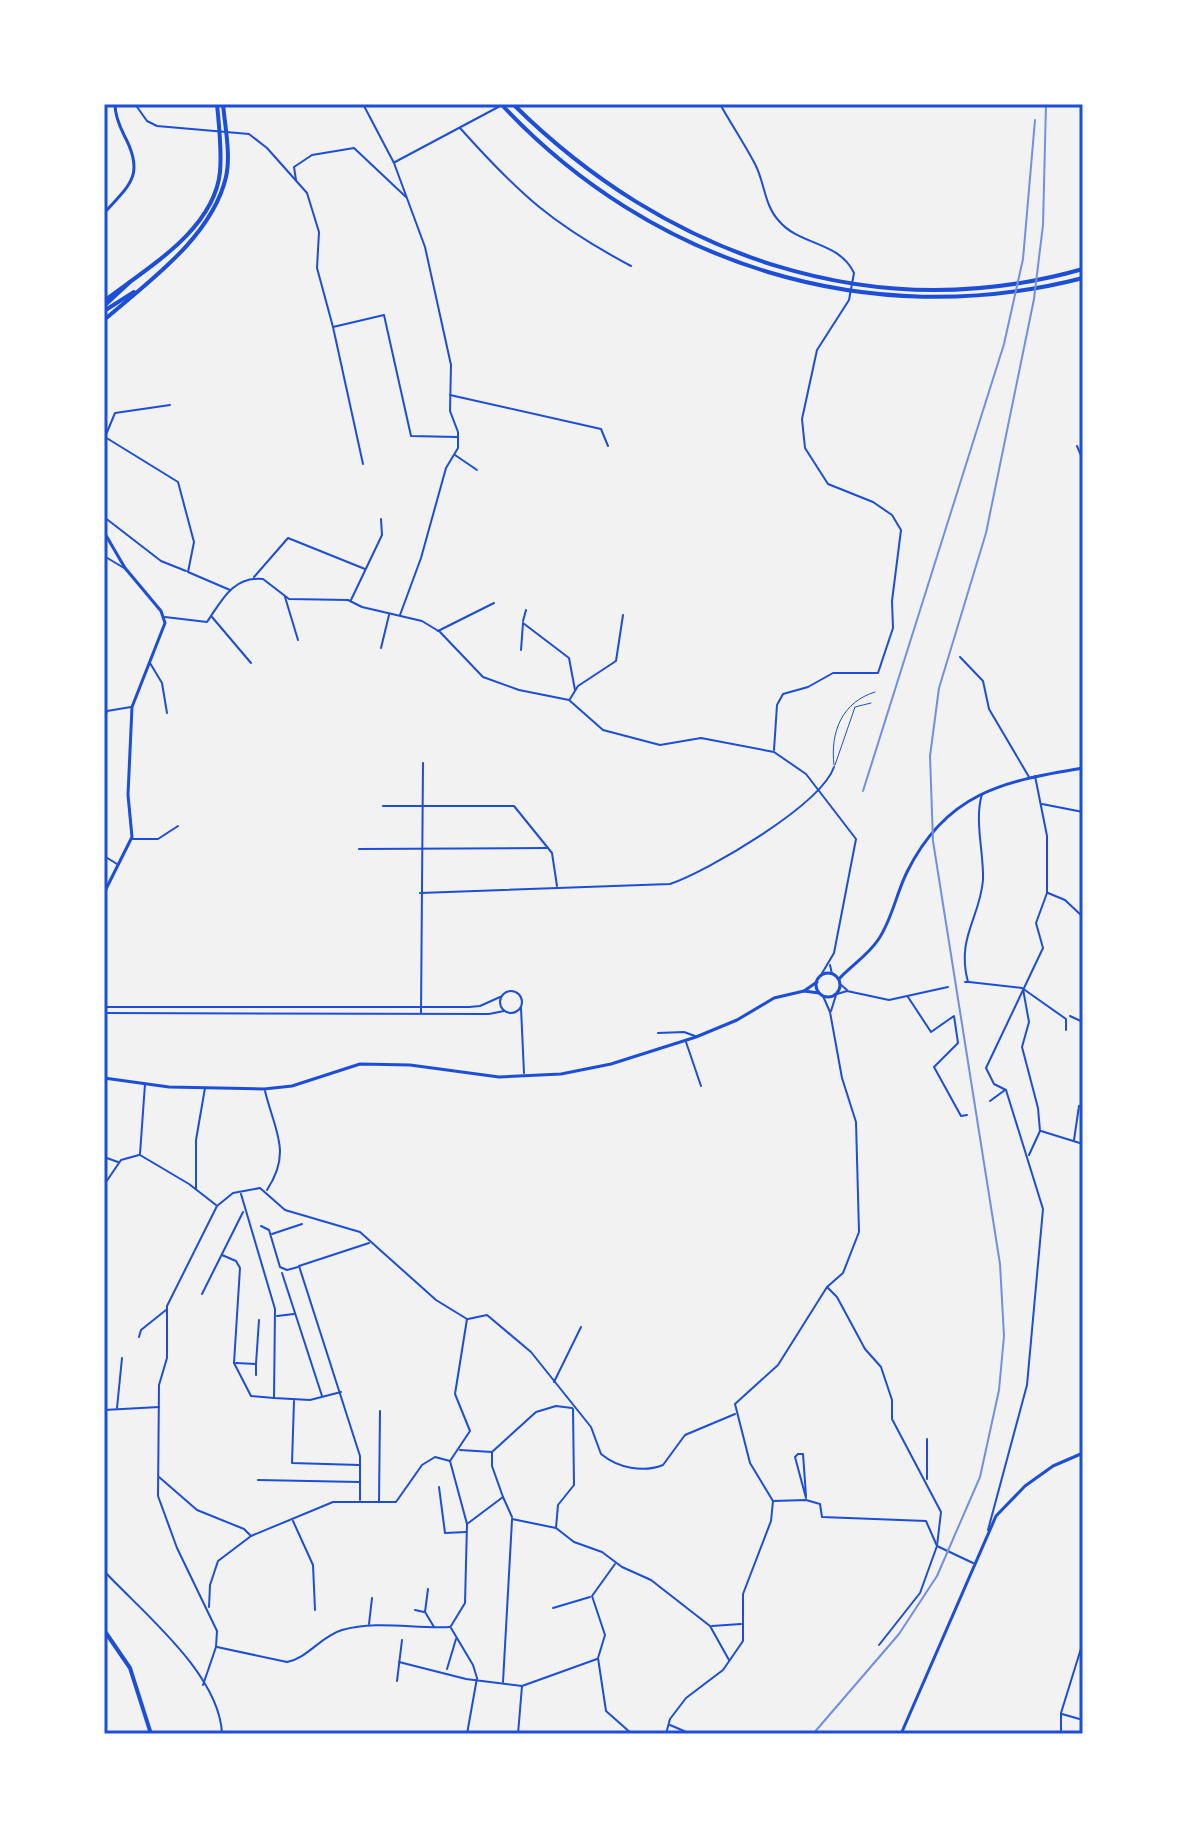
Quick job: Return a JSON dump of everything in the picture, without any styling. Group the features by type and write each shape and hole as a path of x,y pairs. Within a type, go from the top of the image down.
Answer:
{"main road":[{"path":"104,306 196,225 214,196 220,173 220,104"},
{"path":"104,320 201,228 220,198 227,175 220,104"},
{"path":"502,104 577,175 663,229 737,263 826,287 879,296 956,298 1025,292 1083,278"},
{"path":"513,104 585,170 668,223 747,256 827,278 921,290 985,287 1083,269"},
{"path":"104,306 129,292 136,292"},
{"path":"104,1630 130,1668 151,1734"}],"street":[{"path":"104,213 133,181 135,155 119,125 115,104"},
{"path":"135,104 147,121 157,126 237,132 260,141 309,194 319,228 317,268 363,464"},
{"path":"363,104 394,163 438,294 451,365 450,411 458,437 454,455 446,468 421,558 399,616"},
{"path":"394,163 502,104"},
{"path":"720,104 756,166 768,206 776,218 788,231 842,255 854,273 849,300 838,312 813,362 802,419 805,448 828,484 873,502 892,515 901,530 894,585 893,628 878,673 833,673 808,687 783,694 777,705 774,752"},
{"path":"460,128 513,188 545,215 631,266"},
{"path":"297,182 294,167 312,155 354,148 407,198"},
{"path":"333,327 384,315 411,436 458,437"},
{"path":"450,395 601,429 608,446"},
{"path":"170,405 115,413 104,437 178,482 194,542 188,571"},
{"path":"1077,446 1083,460"},
{"path":"454,455 477,470"},
{"path":"104,517 161,561 230,590"},
{"path":"351,602 382,535 381,519"},
{"path":"104,532 125,568 164,617 163,630 132,707 128,795 133,828 131,839 104,893"},
{"path":"164,617 205,622 230,590 251,579 288,538 365,569"},
{"path":"104,556 125,568"},
{"path":"104,1078 264,1089 292,1086 360,1064 410,1065 524,1077 578,1072 696,1037 737,1020 774,998 804,991 817,982 830,963 856,839 799,767 774,752 701,738 660,745 603,730 569,700 519,690 483,677 438,631 422,621 351,602 311,602 285,596 263,579 251,579"},
{"path":"285,596 298,640"},
{"path":"438,631 494,603"},
{"path":"521,650 526,610"},
{"path":"381,648 390,614"},
{"path":"569,700 575,690 616,661 623,615"},
{"path":"211,616 251,663"},
{"path":"523,623 569,658 575,690"},
{"path":"901,1734 988,1530 1027,1385 1043,1209 1006,1090 994,1084 986,1068 1043,948 1036,917 1047,893 1047,836 1032,776 989,709 983,681 960,657"},
{"path":"149,663 162,683 167,713"},
{"path":"104,721 107,711 132,707"},
{"path":"421,1013 423,763"},
{"path":"420,893 558,887 655,887 687,878 761,835 818,790 834,767"},
{"path":"821,975 837,978 880,938 917,853 951,813 982,793 1032,776 1083,768"},
{"path":"982,793 978,811 983,879 965,945 966,982 1022,988 1066,1019 1066,1030"},
{"path":"1041,804 1083,812"},
{"path":"383,806 514,806 548,848 558,887"},
{"path":"131,839 158,839 178,826"},
{"path":"359,849 548,848"},
{"path":"104,856 119,864"},
{"path":"1047,893 1065,900 1083,917"},
{"path":"830,963 847,991"},
{"path":"830,1012 837,978"},
{"path":"665,1734 686,1698 729,1662 743,1641 743,1594 771,1521 773,1501 750,1463 735,1414 740,1396 778,1365 827,1287 843,1273 859,1232 856,1122 835,1049 830,1012 817,982"},
{"path":"804,991 821,995 847,991 889,1000 948,987"},
{"path":"1022,988 1029,1022 1022,1047 1038,1108 1040,1131 1034,1137 1028,1156"},
{"path":"104,1007 480,1006 505,992 515,992 521,996 524,1077"},
{"path":"500,997 504,1011"},
{"path":"908,997 931,1032 954,1016 958,1043 934,1067 961,1116 967,1115"},
{"path":"104,1013 513,1013 521,1007"},
{"path":"1070,1016 1083,1022"},
{"path":"658,1033 684,1032 696,1037"},
{"path":"685,1040 701,1086"},
{"path":"140,1155 145,1083"},
{"path":"196,1189 196,1140 205,1086"},
{"path":"264,1089 282,1150 281,1164 266,1191"},
{"path":"990,1101 1006,1090"},
{"path":"1074,1141 1079,1106 1083,1105"},
{"path":"1040,1131 1083,1144"},
{"path":"1022,1138 1034,1137"},
{"path":"104,1157 119,1162 140,1155 196,1189 217,1206"},
{"path":"104,1185 119,1162"},
{"path":"139,1337 141,1330 167,1310 217,1206 228,1196 254,1188 266,1191 285,1210 360,1232 436,1300 467,1319 487,1315 498,1322 531,1352 598,1438 601,1454 635,1468 663,1465 685,1435 735,1414"},
{"path":"240,1193 276,1316 274,1398"},
{"path":"202,1294 244,1211"},
{"path":"270,1234 302,1224"},
{"path":"261,1226 270,1234 280,1267 287,1270 371,1243"},
{"path":"1083,1235 1083,1241"},
{"path":"222,1255 236,1261 240,1268 234,1363 251,1396 294,1400 341,1392"},
{"path":"299,1266 341,1392 360,1465 360,1502"},
{"path":"282,1273 322,1397"},
{"path":"827,1287 837,1297 865,1349 881,1367 892,1400 892,1419 921,1477 927,1480"},
{"path":"167,1310 170,1324 167,1358 159,1385 158,1496 165,1520 217,1631 216,1647 203,1685"},
{"path":"276,1316 295,1314"},
{"path":"450,1461 470,1431 455,1394 467,1319"},
{"path":"256,1375 259,1320"},
{"path":"554,1382 581,1327"},
{"path":"117,1409 122,1358"},
{"path":"234,1363 256,1364"},
{"path":"294,1400 292,1463 360,1465"},
{"path":"459,1450 492,1452 536,1412 556,1406 573,1408"},
{"path":"104,1410 159,1407"},
{"path":"556,1528 558,1505 574,1485 570,1415 573,1408"},
{"path":"379,1502 380,1411"},
{"path":"879,1645 920,1593 937,1546 941,1512 927,1480 927,1439"},
{"path":"492,1452 492,1466 512,1519 503,1682"},
{"path":"988,1530 1014,1494 1053,1466 1083,1453"},
{"path":"798,1454 804,1458 806,1498 795,1457 798,1454"},
{"path":"209,1610 213,1570 218,1561 251,1536 333,1502 396,1502 409,1480 429,1460 450,1461"},
{"path":"450,1461 467,1524 465,1603 450,1627"},
{"path":"158,1477 197,1510 244,1529 251,1536"},
{"path":"258,1480 360,1482"},
{"path":"439,1487 445,1533 467,1532"},
{"path":"467,1524 503,1497"},
{"path":"773,1501 806,1498 820,1504 822,1517 926,1521 941,1550 974,1563"},
{"path":"512,1519 556,1528 574,1542 602,1552 615,1563 651,1580 710,1626 729,1662"},
{"path":"292,1520 313,1565 315,1610"},
{"path":"553,1608 592,1596 615,1563"},
{"path":"104,1571 182,1651 222,1722 222,1734"},
{"path":"428,1589 425,1612 434,1627"},
{"path":"592,1596 605,1635 598,1658 606,1711 632,1734"},
{"path":"368,1626 372,1598"},
{"path":"415,1610 425,1612"},
{"path":"710,1626 742,1625"},
{"path":"216,1647 287,1662 297,1660 338,1631 368,1626 450,1627"},
{"path":"450,1627 473,1665 477,1678 467,1734"},
{"path":"447,1669 456,1638"},
{"path":"397,1681 402,1640"},
{"path":"1061,1734 1061,1713 1083,1642"},
{"path":"399,1662 522,1686 598,1658"},
{"path":"518,1734 522,1686"},
{"path":"1061,1713 1083,1720"},
{"path":"668,1726 691,1734"}],"lane":[{"path":"834,767 832,749 844,710 853,700 875,692"},
{"path":"834,767 855,707 871,703"}],"railway":[{"path":"813,1734 899,1634 937,1576 980,1477 999,1390 1004,1336 1000,1264 933,841 930,756 939,688 986,533 1034,299 1043,225 1046,104"},
{"path":"863,791 1004,344 1023,259 1035,120"}]}
